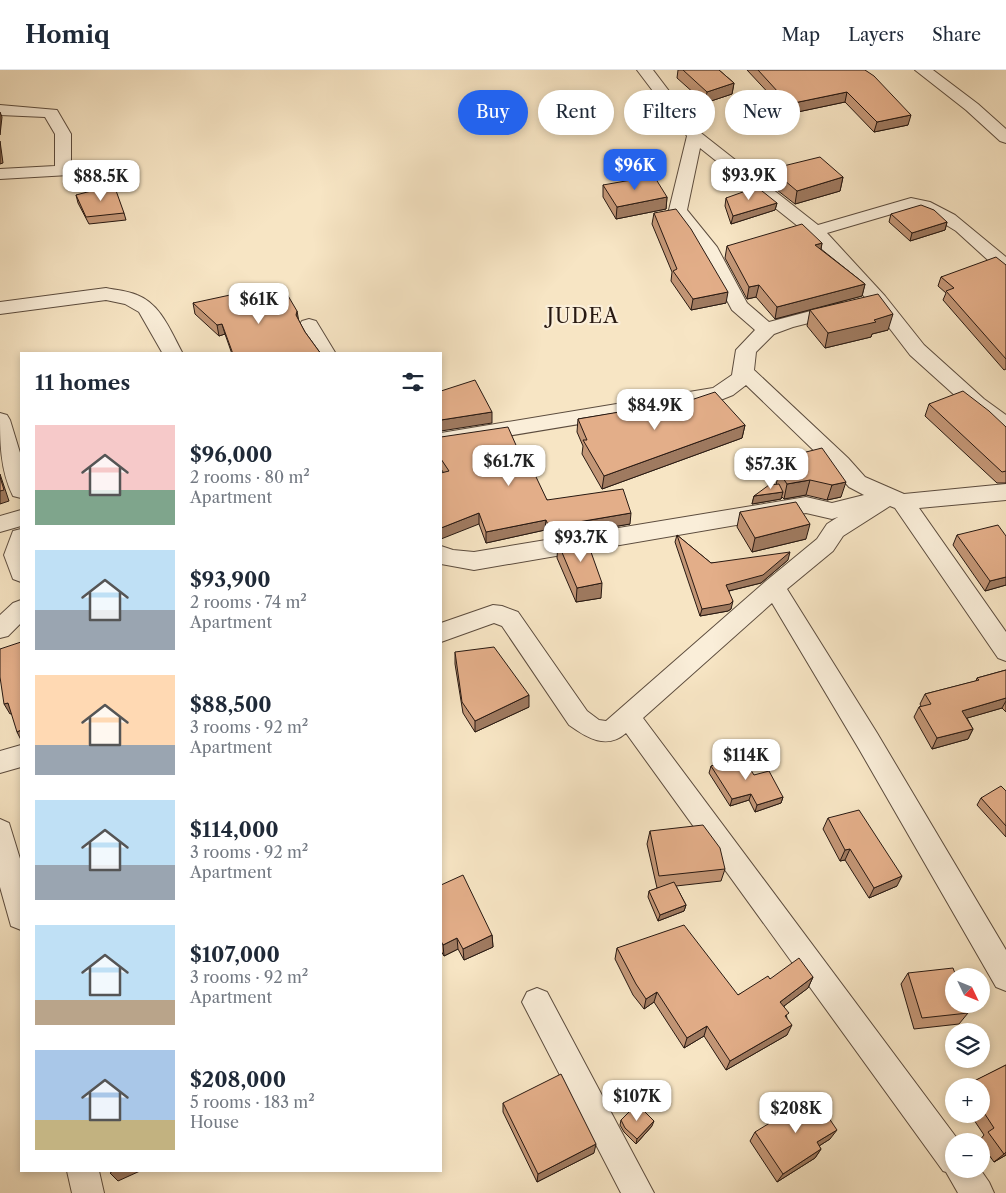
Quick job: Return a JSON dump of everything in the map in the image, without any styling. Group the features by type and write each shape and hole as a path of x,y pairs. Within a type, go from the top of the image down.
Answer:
{"street":[{"path":"645,70 695,136 815,231 878,300 917,350 977,404 1006,426"},
{"path":"923,70 972,107 1006,138"},
{"path":"0,110 51,113 63,134 63,171 0,174"},
{"path":"695,136 678,210 708,247 739,306 767,330"},
{"path":"815,231 911,203 923,204 934,209 977,240 1006,266"},
{"path":"0,308 106,294 132,299 146,308 155,320 172,352"},
{"path":"442,440 718,394 735,387 745,373 746,350 767,330 787,322 878,300"},
{"path":"309,325 325,352"},
{"path":"745,373 840,463 857,482 896,500 1006,651"},
{"path":"0,420 20,487"},
{"path":"442,554 450,558 474,561 806,505 832,511 896,500 1006,492"},
{"path":"442,633 493,614 502,615 510,619 578,718 593,729 610,732 774,587 825,545 835,530 896,500"},
{"path":"0,524 20,518"},
{"path":"20,541 15,555 20,570"},
{"path":"774,587 868,741 1006,977"},
{"path":"0,629 20,610"},
{"path":"628,716 945,1148"},
{"path":"0,762 20,756"},
{"path":"0,831 20,914"},
{"path":"537,1002 638,1193"},
{"path":"83,1172 88,1193"},
{"path":"967,1178 978,1193"}],"building":[{"path":"683,70 719,70 734,83 713,90 705,90"},
{"path":"758,70 865,70 874,76 911,115 877,122 847,92 800,102 800,90 776,90"},
{"path":"820,157 843,177 797,191 771,169"},
{"path":"654,176 667,197 617,207 603,185"},
{"path":"114,185 124,213 86,217 76,195"},
{"path":"757,187 777,203 733,216 726,198"},
{"path":"921,205 934,210 947,222 912,233 891,214"},
{"path":"676,209 691,229 728,292 693,299 673,271 677,269 654,213"},
{"path":"802,224 822,243 815,245 865,284 777,307 759,285 749,287 727,246"},
{"path":"996,257 1006,265 1006,359 946,291 954,288 941,277"},
{"path":"244,292 249,305 287,294 297,311 296,315 305,332 320,352 232,352 222,324 217,325 193,303"},
{"path":"878,294 893,314 874,320 876,322 828,333 810,310"},
{"path":"475,380 492,412 442,420 442,391"},
{"path":"963,391 1006,427 1006,471 1002,472 929,404"},
{"path":"715,392 745,425 604,476 583,440 587,440 578,419 685,402"},
{"path":"508,427 523,461 528,460 547,500 623,489 631,513 549,527 546,520 486,532 479,513 442,528 442,473 449,471 442,460 442,437"},
{"path":"822,448 846,482 832,485 810,480 787,484 779,472 806,452"},
{"path":"0,477 4,490 0,491"},
{"path":"779,484 783,492 754,496 769,485"},
{"path":"796,502 810,524 755,538 740,512"},
{"path":"998,525 1006,536 1006,577 990,581 957,535"},
{"path":"677,535 711,563 790,552 763,575 726,585 733,601 730,604 702,609"},
{"path":"586,538 602,583 577,588 558,543"},
{"path":"20,642 20,730 17,732 8,703 4,704 0,677 0,649"},
{"path":"494,647 529,695 475,721 462,702 455,652"},
{"path":"1006,670 1006,698 962,711 973,729 937,738 919,707 931,704 925,694 979,680 977,678"},
{"path":"741,755 754,775 769,771 783,797 757,805 751,794 732,799 711,766"},
{"path":"1001,786 1006,791 1006,826 981,798"},
{"path":"859,810 902,876 874,888 850,849 845,850 828,818"},
{"path":"703,825 720,848 725,869 659,876 650,831"},
{"path":"463,875 492,935 463,949 457,938 443,945 442,885"},
{"path":"674,882 686,905 660,915 649,891"},
{"path":"684,925 738,995 768,976 770,979 799,958 813,977 780,1002 789,1013 785,1016 792,1025 730,1061 707,1026 687,1038 657,992 646,999 617,948"},
{"path":"945,969 945,1013 968,1013 922,1018 908,973"},
{"path":"1006,1065 1006,1152 1004,1154 988,1132 994,1128 990,1122 990,1078 980,1078"},
{"path":"561,1074 596,1144 538,1174 503,1103"},
{"path":"814,1096 837,1130 817,1142 821,1149 783,1174 755,1132"},
{"path":"637,1104 654,1121 637,1139 625,1128 621,1120"}],"district":[{"name":"JUDEA","path":"583,316"}]}
